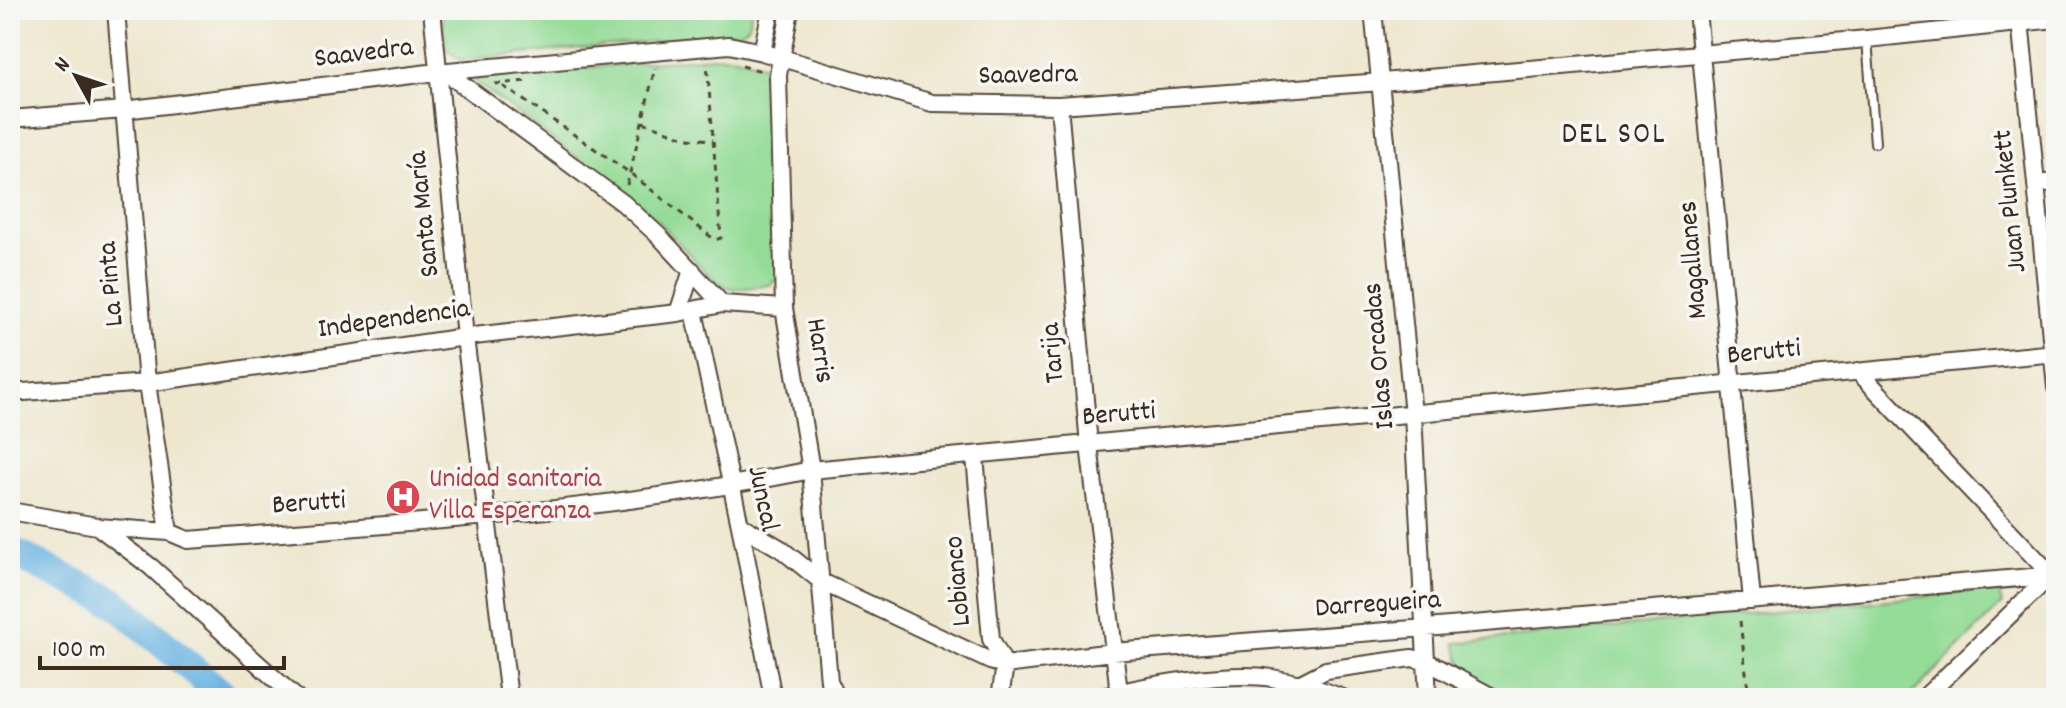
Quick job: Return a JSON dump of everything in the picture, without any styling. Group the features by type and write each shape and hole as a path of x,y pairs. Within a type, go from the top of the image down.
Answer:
{"street":[{"name":"La Pinta","path":"116,10 147,383 169,532"},
{"name":"Santa María","path":"432,10 465,337 509,698"},
{"path":"762,52 771,10"},
{"name":"Harris","path":"790,10 780,58 784,308 811,470 829,681 837,698"},
{"name":"Islas Orcadas","path":"1373,10 1413,414 1428,698"},
{"name":"Magallanes","path":"1697,10 1752,601"},
{"name":"Saavedra","path":"10,119 124,110 440,72 729,45 932,103 1059,105 1382,82 1867,39 2020,16 2056,19"},
{"name":"Juan Plunkett","path":"2020,16 2056,388"},
{"path":"440,72 623,203 722,304"},
{"name":"Tarija","path":"1059,105 1089,445 1119,692"},
{"path":"2037,184 2056,182"},
{"path":"686,312 692,270"},
{"name":"Independencia","path":"10,393 147,383 465,337 686,312 722,304 784,308"},
{"name":"Juncal","path":"686,312 732,486 773,698"},
{"name":"Berutti","path":"169,532 188,540 487,517 732,486 811,470 2054,353"},
{"path":"1858,371 2055,574 1924,698"},
{"name":"Lobianco","path":"975,456 991,639 1005,665"},
{"path":"10,511 97,526 169,532"},
{"name":"Darregueira","path":"740,525 781,549 822,582 990,661 1005,665 1113,652 2055,574"},
{"path":"97,526 151,567 296,698"},
{"path":"1297,685 1326,670 1412,658 1428,662 1494,698"},
{"path":"1000,698 1005,665"},
{"path":"1100,698 1119,692 1205,679 1269,678 1343,698"}],"lane":[{"path":"1867,39 1875,143"}],"path":[{"path":"500,84 630,173 715,240 721,238 707,63"},
{"path":"623,203 655,68"},
{"path":"643,122 687,138 714,140"},
{"path":"1740,621 1749,698"}],"green space":[{"path":"442,10 752,10 748,27 738,33 460,60 445,48"},
{"path":"737,57 772,68 767,114 780,271 778,278 770,285 737,289 726,287 710,276 656,219 624,192 474,81 478,77"},
{"path":"1998,589 2002,604 1908,698 1512,698 1465,673 1455,643"}],"waterway":[{"path":"10,551 116,603 226,698"}],"place":[{"name":"Unidad sanitaria Villa Esperanza","path":"403,497"}],"district":[{"name":"DEL SOL","path":"1614,136"}]}
